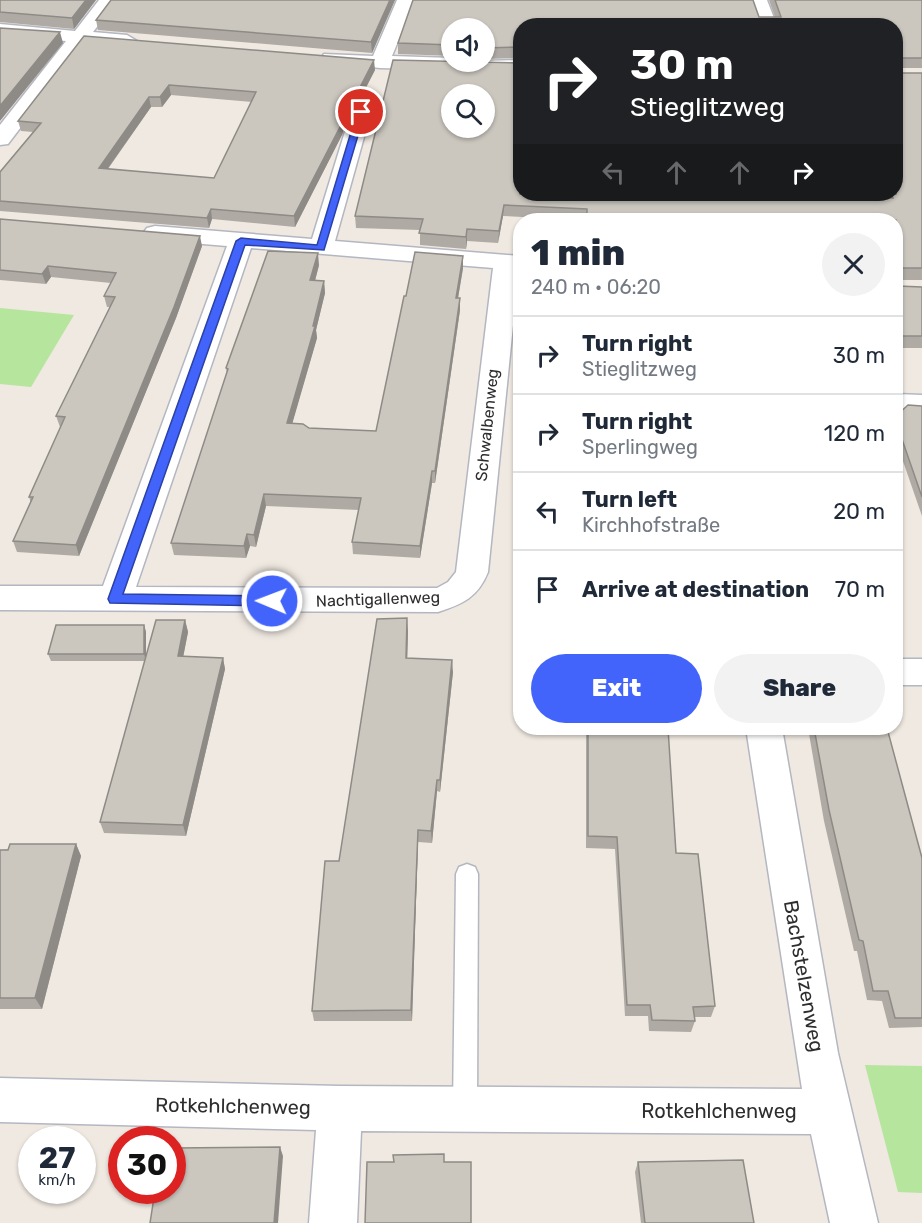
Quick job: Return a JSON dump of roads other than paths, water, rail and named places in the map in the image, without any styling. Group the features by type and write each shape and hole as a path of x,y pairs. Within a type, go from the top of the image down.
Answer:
{"street":[{"path":"0,139 109,0"},
{"path":"380,62 406,0"},
{"path":"758,0 765,18"},
{"path":"0,30 148,43"},
{"path":"311,57 380,62 513,66"},
{"path":"321,248 361,112"},
{"path":"138,232 513,262"},
{"path":"115,599 241,241"},
{"name":"Schwalbenweg","path":"465,586 472,572 513,262"},
{"path":"903,403 922,404"},
{"name":"Nachtigallenweg","path":"0,598 438,600 454,595 465,586"},
{"path":"903,672 922,672"},
{"name":"Bachstelzenweg","path":"765,735 828,1112 854,1223"},
{"name":"Rotkehlchenweg","path":"0,1100 340,1108 828,1112"},
{"path":"333,1223 340,1108"}],"lane":[{"path":"465,1109 467,874"}]}
